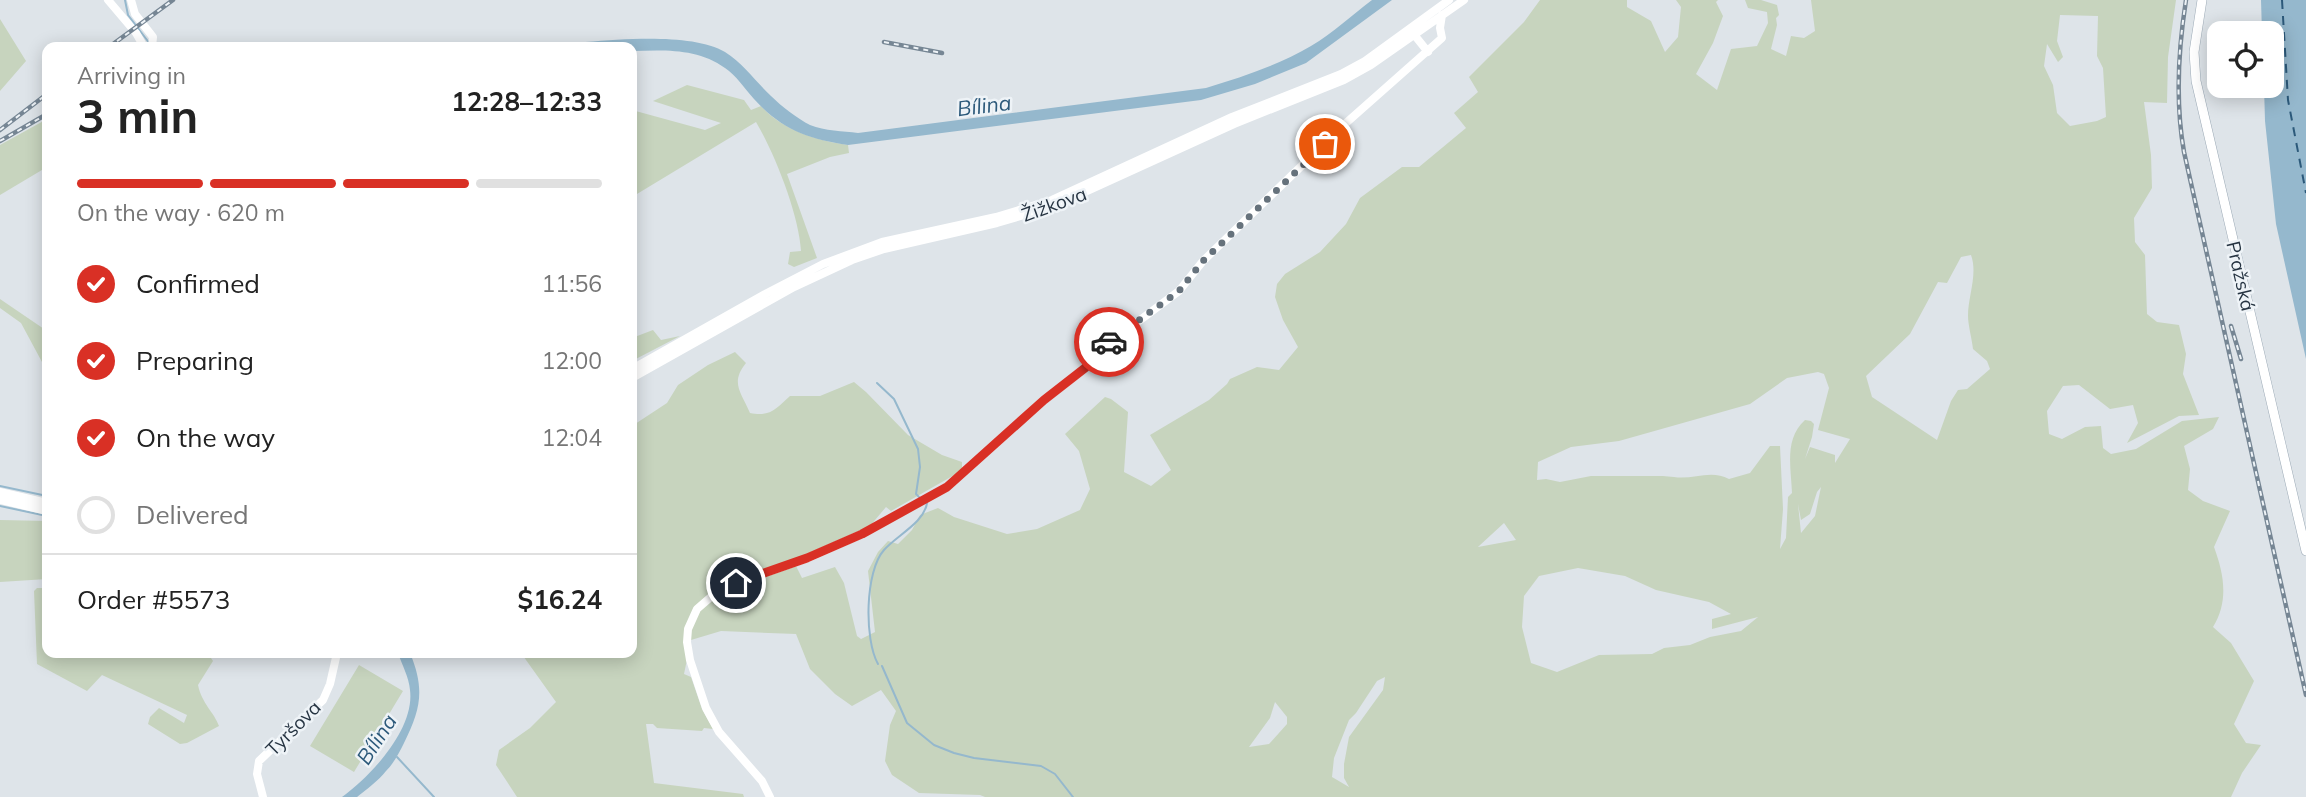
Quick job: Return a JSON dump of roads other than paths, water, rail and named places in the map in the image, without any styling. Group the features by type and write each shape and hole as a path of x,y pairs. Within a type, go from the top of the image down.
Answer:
{"main road":[{"path":"108,0 141,42"},
{"path":"131,0 135,14 153,37 153,42"},
{"name":"Žižkova","path":"637,366 823,264 865,247 1027,208 1076,190 1222,122 1341,74 1365,61 1449,0"},
{"name":"Žižkova","path":"637,375 827,271 884,249 997,223 1054,206 1234,124 1344,80 1371,65 1464,0"},
{"name":"Pražská","path":"2202,0 2194,52 2196,81 2306,551"},
{"path":"771,797 762,782 719,732 706,708 687,642 692,618 697,609 712,596 736,583 807,558 862,534 947,487 1044,400 1085,368 1108,344 1179,291 1203,261 1346,123 1442,38 1442,15"},
{"path":"1408,28 1428,52"},
{"path":"0,492 42,502"},
{"path":"0,500 42,510"},
{"name":"Tyršova","path":"263,797 256,770 259,761 323,700 337,658"}],"water":[{"path":"1372,0 1392,0 1306,63 1255,84 1201,100 848,145 820,140 785,126 764,110 737,78 715,61 680,52 637,51 637,42 584,42 659,39 707,45 732,57 775,100 810,125 858,133 1206,88 1286,59 1327,35"},
{"path":"2261,0 2306,0 2306,359 2276,224 2265,121 2264,98 2284,98 2284,21 2262,21"},
{"path":"400,658 412,658 418,677 419,699 410,731 398,754 383,775 357,797 342,797 378,764 398,735 410,705 407,676"}],"waterway":[{"path":"125,0 128,15 148,42"},
{"path":"877,383 894,399 918,449 920,467 916,494 920,498"},
{"path":"0,486 42,495"},
{"path":"878,664 873,653 869,622 873,573 884,550 916,523 927,503"},
{"path":"0,506 42,515"},
{"path":"882,666 907,723 934,745 974,758 1041,766 1055,774 1073,797"},
{"path":"397,757 434,797"}],"railway":[{"path":"116,42 173,0"},
{"path":"2186,0 2179,76 2179,114 2184,152 2306,695"},
{"path":"884,42 942,53"},
{"path":"0,130 42,98"},
{"path":"0,141 42,117"},
{"path":"2231,326 2241,359"}],"water label":[{"name":"Bílina","path":"984,105"},
{"name":"Bílina","path":"376,739"}]}
